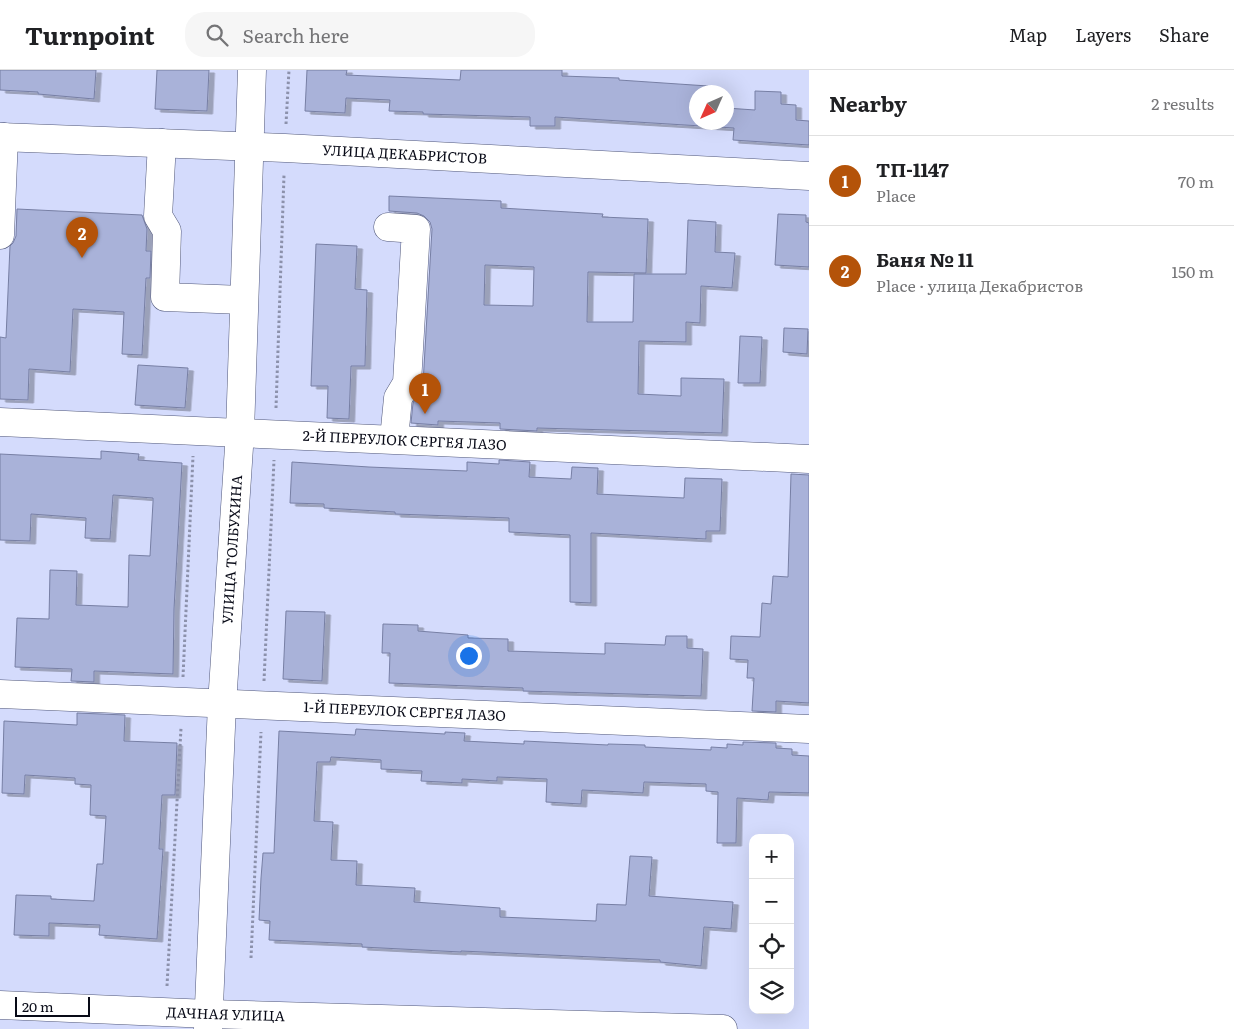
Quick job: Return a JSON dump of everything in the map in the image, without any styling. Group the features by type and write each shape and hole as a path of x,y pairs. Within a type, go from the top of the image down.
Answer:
{"street":[{"name":"УЛИЦА ТОЛБУХИНА","path":"209,1021 222,704 240,432 252,70"},
{"name":"УЛИЦА ДЕКАБРИСТОВ","path":"2,137 285,148 809,176"},
{"path":"0,235 2,137"},
{"path":"162,143 158,216 167,231 164,297 243,300"},
{"path":"388,227 416,229 406,383 398,398 394,439"},
{"name":"2-Й ПЕРЕУЛОК СЕРГЕЯ ЛАЗО","path":"0,422 809,459"},
{"name":"1-Й ПЕРЕУЛОК СЕРГЕЯ ЛАЗО","path":"0,694 809,729"},
{"name":"ДАЧНАЯ УЛИЦА","path":"0,1005 209,1021 723,1029"}],"path":[{"path":"251,958 275,434 289,70"}],"building":[{"path":"0,70 96,70 94,99 38,94 38,92 0,90"},
{"path":"157,70 209,70 207,111 155,109"},
{"path":"307,70 347,70 346,75 460,80 461,70 562,70 562,76 619,78 619,80 693,85 689,85 689,125 555,117 555,126 530,126 530,117 423,114 423,112 389,111 390,100 346,98 345,113 305,111"},
{"path":"755,91 781,92 781,104 796,105 796,120 809,121 809,145 733,140 734,109 755,110"},
{"path":"389,196 501,201 501,208 603,214 602,217 648,219 646,273 588,272 587,322 633,322 634,274 686,274 688,220 716,222 715,252 735,253 732,288 701,286 700,323 686,322 686,342 639,341 638,394 681,396 681,378 724,379 722,433 537,428 537,431 500,429 500,423 438,421 438,425 411,423 413,403 423,384 432,229 430,222 424,216 417,213 389,211","holes":["485,265 534,267 533,306 484,305"]},
{"path":"17,209 142,215 147,229 146,251 151,251 150,278 146,278 142,355 122,354 124,312 73,309 70,372 29,369 28,400 0,399 0,337 6,338 10,246 16,236"},
{"path":"778,214 806,215 806,222 809,223 809,267 775,265"},
{"path":"316,244 357,246 355,289 367,290 365,366 351,366 349,419 327,418 328,386 311,386"},
{"path":"784,328 808,329 807,354 783,352"},
{"path":"740,336 762,337 760,383 738,383"},
{"path":"138,365 188,368 185,408 135,405"},
{"path":"101,451 139,454 138,460 182,463 174,609 173,674 94,671 94,682 71,681 72,669 15,667 17,618 49,619 50,570 77,571 76,605 128,607 129,555 150,556 153,498 113,495 110,539 85,538 86,518 31,514 30,541 0,540 0,454 101,459"},
{"path":"499,460 530,462 529,477 571,479 572,467 598,468 597,494 684,498 685,478 722,479 720,531 706,531 706,539 591,533 591,603 570,602 570,535 509,532 509,518 395,514 395,512 324,508 324,504 290,503 292,462 467,471 467,462 499,464"},
{"path":"791,474 809,475 809,703 776,701 776,712 752,711 754,678 747,678 748,660 730,659 731,636 760,637 762,603 771,604 773,576 788,577"},
{"path":"286,611 325,612 322,681 283,679"},
{"path":"383,624 418,625 418,631 468,635 468,638 508,639 508,651 605,654 605,643 665,645 666,636 687,636 687,648 703,649 701,696 523,691 523,688 389,683 390,653 382,653"},
{"path":"77,713 125,715 124,741 177,743 175,795 162,795 159,849 163,849 157,939 99,935 100,925 49,923 49,936 14,935 16,895 51,896 51,899 94,901 97,864 103,864 106,816 90,815 91,785 75,784 75,778 25,775 24,794 2,793 4,721 77,725"},
{"path":"356,729 445,734 445,732 465,733 464,741 524,744 524,741 645,745 645,747 711,750 711,747 727,748 727,744 743,745 743,742 776,743 776,748 792,749 792,755 809,756 809,793 769,792 768,800 737,798 736,843 717,843 718,792 706,791 706,784 644,782 643,793 582,790 581,804 546,802 547,779 497,777 497,781 462,779 462,783 421,781 422,771 381,769 381,760 331,757 330,762 317,762 314,821 333,822 331,860 357,861 356,885 415,888 414,902 500,908 500,917 596,921 597,904 626,905 630,856 652,857 649,896 733,902 731,929 704,927 701,966 660,962 660,960 362,947 362,944 269,940 270,921 259,920 261,878 263,853 274,853 279,731 355,735"}],"place":[{"name":"Баня № 11","path":"82,258"},
{"name":"ТП-1147","path":"425,414"}]}
